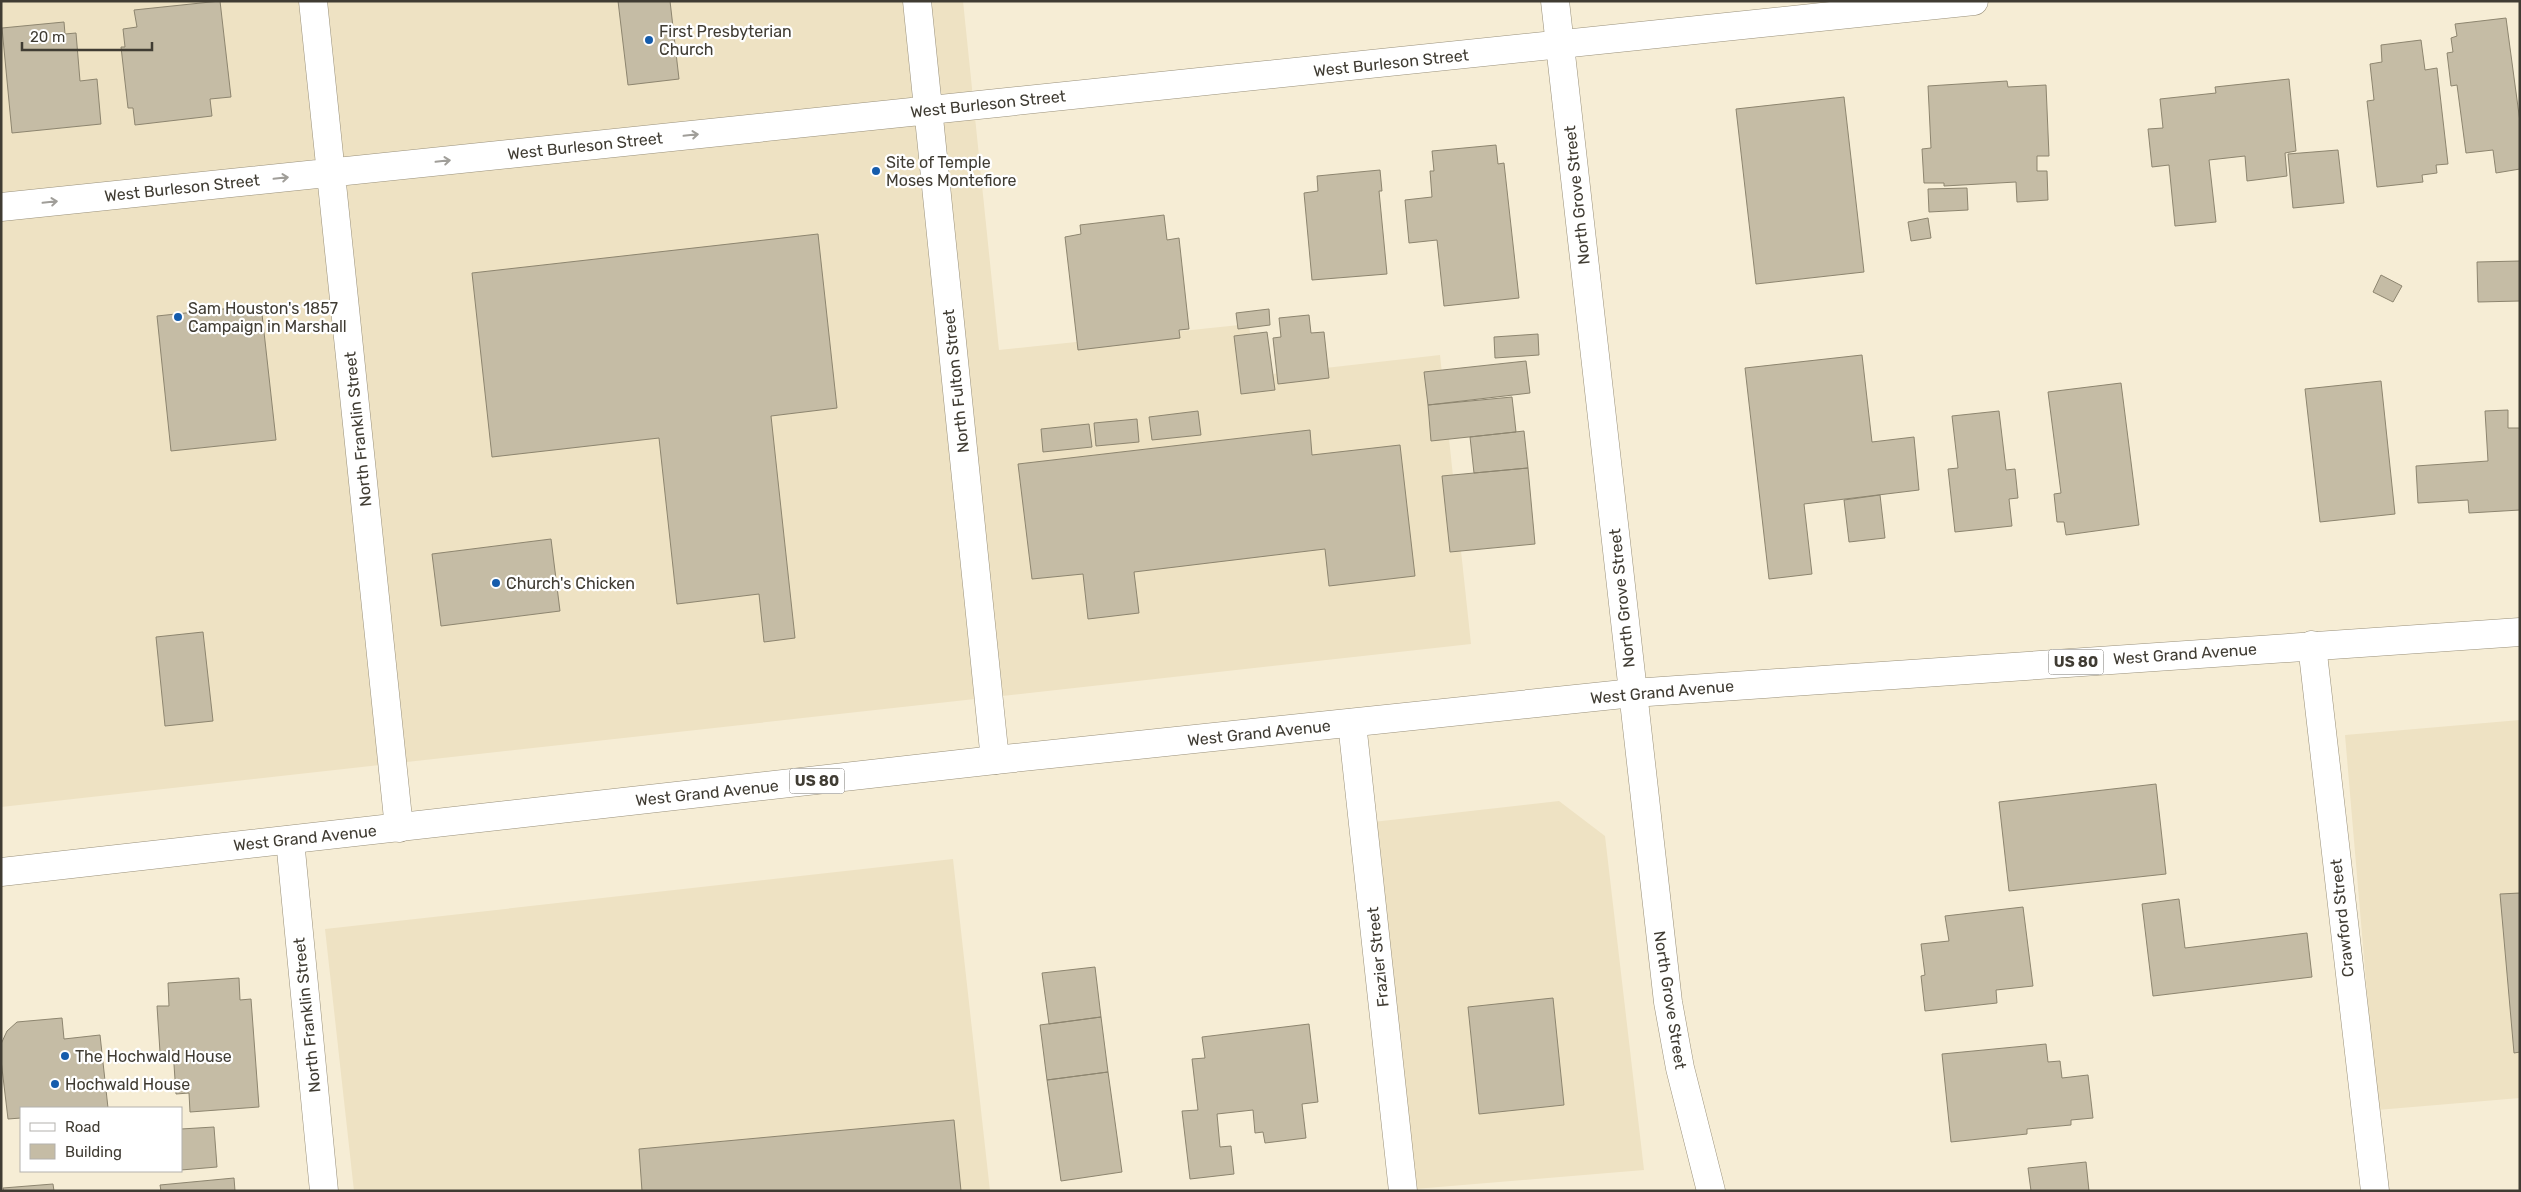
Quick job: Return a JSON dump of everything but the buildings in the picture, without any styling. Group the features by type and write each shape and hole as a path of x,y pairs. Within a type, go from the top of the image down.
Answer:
{"main road":[{"name":"North Franklin Street","path":"313,1 399,828"},
{"name":"North Fulton Street","path":"917,1 995,760"},
{"name":"North Grove Street","path":"1555,1 1668,1002 1680,1068 1711,1191"},
{"name":"West Burleson Street","path":"1,206 1974,1"},
{"name":"West Grand Avenue","path":"1,872 995,760 1633,693 2520,632"},
{"name":"Crawford Street","path":"2312,645 2375,1191"},
{"name":"Frazier Street","path":"1352,723 1403,1191"},
{"name":"North Franklin Street","path":"290,840 324,1191"}],"shaded area":[{"path":"1,1 963,1 999,350 1249,324 1255,376 1440,355 1471,644 1,807"},
{"path":"2520,720 2520,1098 2377,1110 2345,735"},
{"path":"1559,801 1605,836 1644,1170 1415,1189 1373,822"},
{"path":"953,859 990,1191 354,1191 325,929"}],"place":[{"name":"First Presbyterian Church","path":"649,40"},
{"name":"Site of Temple Moses Montefiore","path":"876,171"},
{"name":"Sam Houston's 1857 Campaign in Marshall","path":"178,317"},
{"name":"Church's Chicken","path":"496,583"},
{"name":"The Hochwald House","path":"65,1056"},
{"name":"Hochwald House","path":"55,1084"}]}
